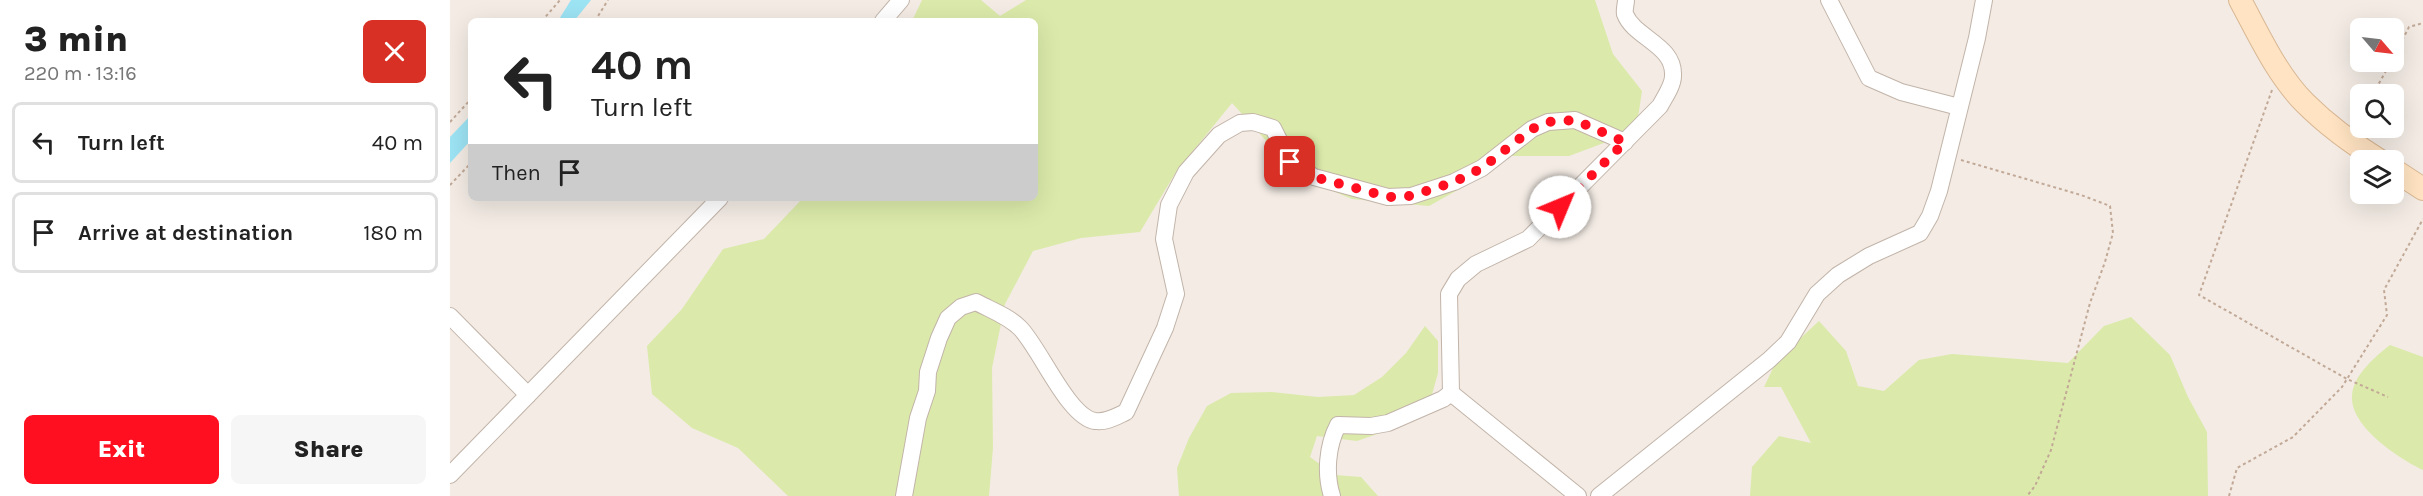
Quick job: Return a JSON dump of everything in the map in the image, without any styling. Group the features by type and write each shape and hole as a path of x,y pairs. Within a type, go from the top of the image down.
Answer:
{"main road":[{"path":"2240,0 2279,69 2305,103 2349,141 2363,150"},
{"path":"2404,177 2423,189"}],"street":[{"path":"885,18 901,0"},
{"path":"1332,496 1329,484 1330,440 1338,426 1371,426 1388,423 1443,399 1450,393 1449,294 1458,279 1476,264 1528,239 1660,106 1674,78 1673,69 1666,54 1630,22 1625,13 1626,0"},
{"path":"1829,0 1869,78 1901,92 1959,107"},
{"path":"1599,496 1769,360 1788,342 1817,294 1838,275 1869,256 1920,233 1933,208 1977,38 1984,0"},
{"path":"904,496 918,418 927,391 928,372 939,338 948,318 961,308 976,302 1008,318 1022,329 1078,412 1095,421 1109,420 1126,412 1165,328 1176,294 1164,239 1169,205 1186,172 1219,135 1240,123 1252,122 1273,128 1290,162 1314,177 1389,197 1411,196 1454,182 1482,168 1532,129 1548,122 1575,120 1625,142"},
{"path":"450,475 717,201"},
{"path":"450,316 528,395"},
{"path":"1450,393 1578,496"}],"path":[{"path":"545,18 560,0"},
{"path":"597,18 608,0"},
{"path":"2404,37 2409,27 2423,23"},
{"path":"2279,69 2199,295 2347,379 2388,397"},
{"path":"450,122 468,102"},
{"path":"1947,155 2081,195 2110,206 2114,233 2090,303 2051,450 2035,486 2027,496"},
{"path":"450,185 468,166"},
{"path":"2229,496 2237,468 2293,437 2342,387 2386,315 2384,290 2423,219"}],"green space":[{"path":"922,0 981,0 1000,16 1026,0 1595,0 1613,54 1642,91 1636,131 1569,156 1509,156 1481,177 1429,206 1352,199 1299,177 1232,103 1176,172 1140,232 1081,238 1033,251 1005,304 992,368 993,448 989,496 788,496 738,448 692,428 652,394 647,346 682,309 723,249 764,239 800,201 1038,201 1038,18 913,18"},
{"path":"2131,317 2170,355 2188,397 2207,432 2208,496 1750,496 1752,467 1779,436 1811,443 1781,387 1764,387 1777,360 1819,321 1846,351 1858,386 1884,391 1919,360 1952,354 2068,363 2104,326"},
{"path":"1425,326 1438,341 1438,373 1428,409 1406,424 1357,441 1317,436 1310,457 1335,475 1361,477 1378,496 1179,496 1177,468 1189,438 1207,406 1231,393 1272,392 1318,397 1354,395 1382,377 1406,353"},
{"path":"2390,345 2423,357 2423,470 2378,440 2359,419 2354,408 2352,396 2356,381 2366,367"}],"water":[{"path":"571,0 591,0 576,18 560,18"},
{"path":"468,118 468,143 450,163 450,137"}],"route":[{"path":"1290,162 1314,177 1389,197 1411,196 1454,182 1482,168 1532,129 1548,122 1575,120 1625,142 1560,207"}]}
